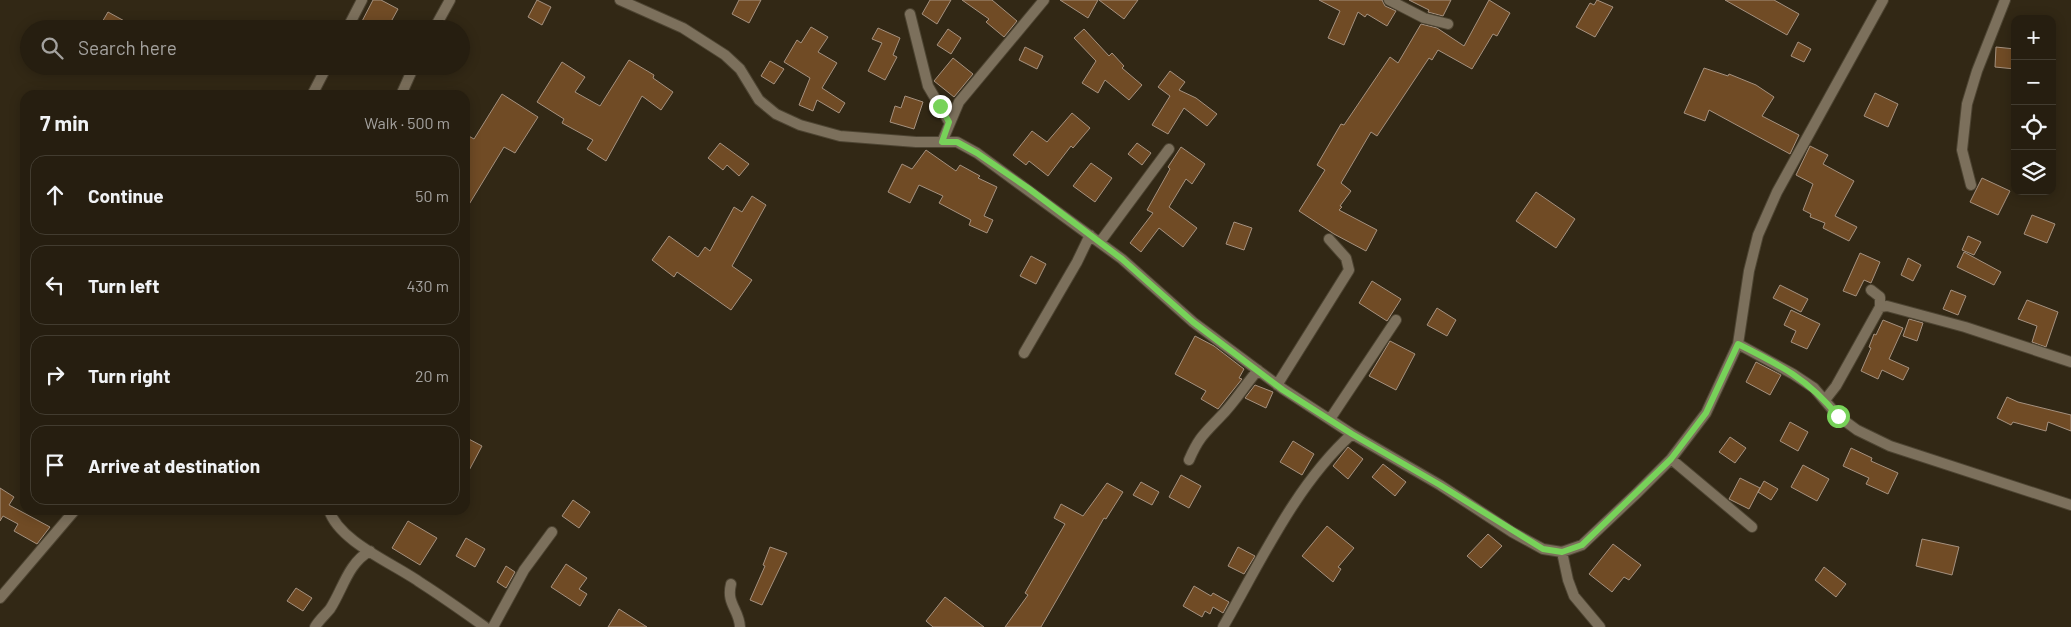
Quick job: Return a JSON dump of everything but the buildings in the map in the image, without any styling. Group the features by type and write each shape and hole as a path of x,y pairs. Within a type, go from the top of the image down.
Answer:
{"street":[{"path":"352,20 362,0"},
{"path":"439,20 450,0"},
{"path":"620,0 683,28 725,54 740,69 759,100 776,114 800,125 840,136 916,142 957,142 977,153 1122,259 1193,322 1277,385 1352,434 1440,485 1543,549 1562,552 1582,545 1671,459 1706,413 1738,344 1749,271 1762,226 1777,192 1883,0"},
{"path":"942,142 959,102 1044,0"},
{"path":"1389,0 1424,18 1448,24"},
{"path":"1971,185 1962,150 1967,104 1977,71 2005,0"},
{"path":"910,14 928,86 949,122"},
{"path":"315,90 322,75"},
{"path":"403,90 410,75"},
{"path":"1100,242 1169,149"},
{"path":"1024,353 1077,262 1090,235"},
{"path":"1277,385 1349,270 1346,258 1329,239"},
{"path":"1825,400 1844,372 1880,308 1880,297 1871,290"},
{"path":"1880,308 1887,306 1929,317 2071,362"},
{"path":"1330,419 1396,320"},
{"path":"1738,344 1793,374 1814,388 1838,416 1853,427 1890,446 2071,505"},
{"path":"1189,460 1198,440 1210,425 1221,416 1258,370"},
{"path":"1223,627 1282,524 1312,479 1332,453 1352,434"},
{"path":"1671,459 1752,526"},
{"path":"0,597 71,515"},
{"path":"330,515 332,520 370,551 420,582 485,627"},
{"path":"493,627 524,570 552,532"},
{"path":"315,627 329,610 355,564 361,556 370,551"},
{"path":"1562,552 1568,580 1574,596 1600,627"},
{"path":"731,584 728,595 739,620 740,627"}],"route":[{"path":"940,106 949,122 942,142 957,142 977,153 1028,188 1122,259 1193,322 1283,390 1352,434 1440,485 1512,532 1543,549 1562,552 1582,545 1638,493 1671,459 1706,413 1738,344 1762,356 1814,388 1838,416"}]}
